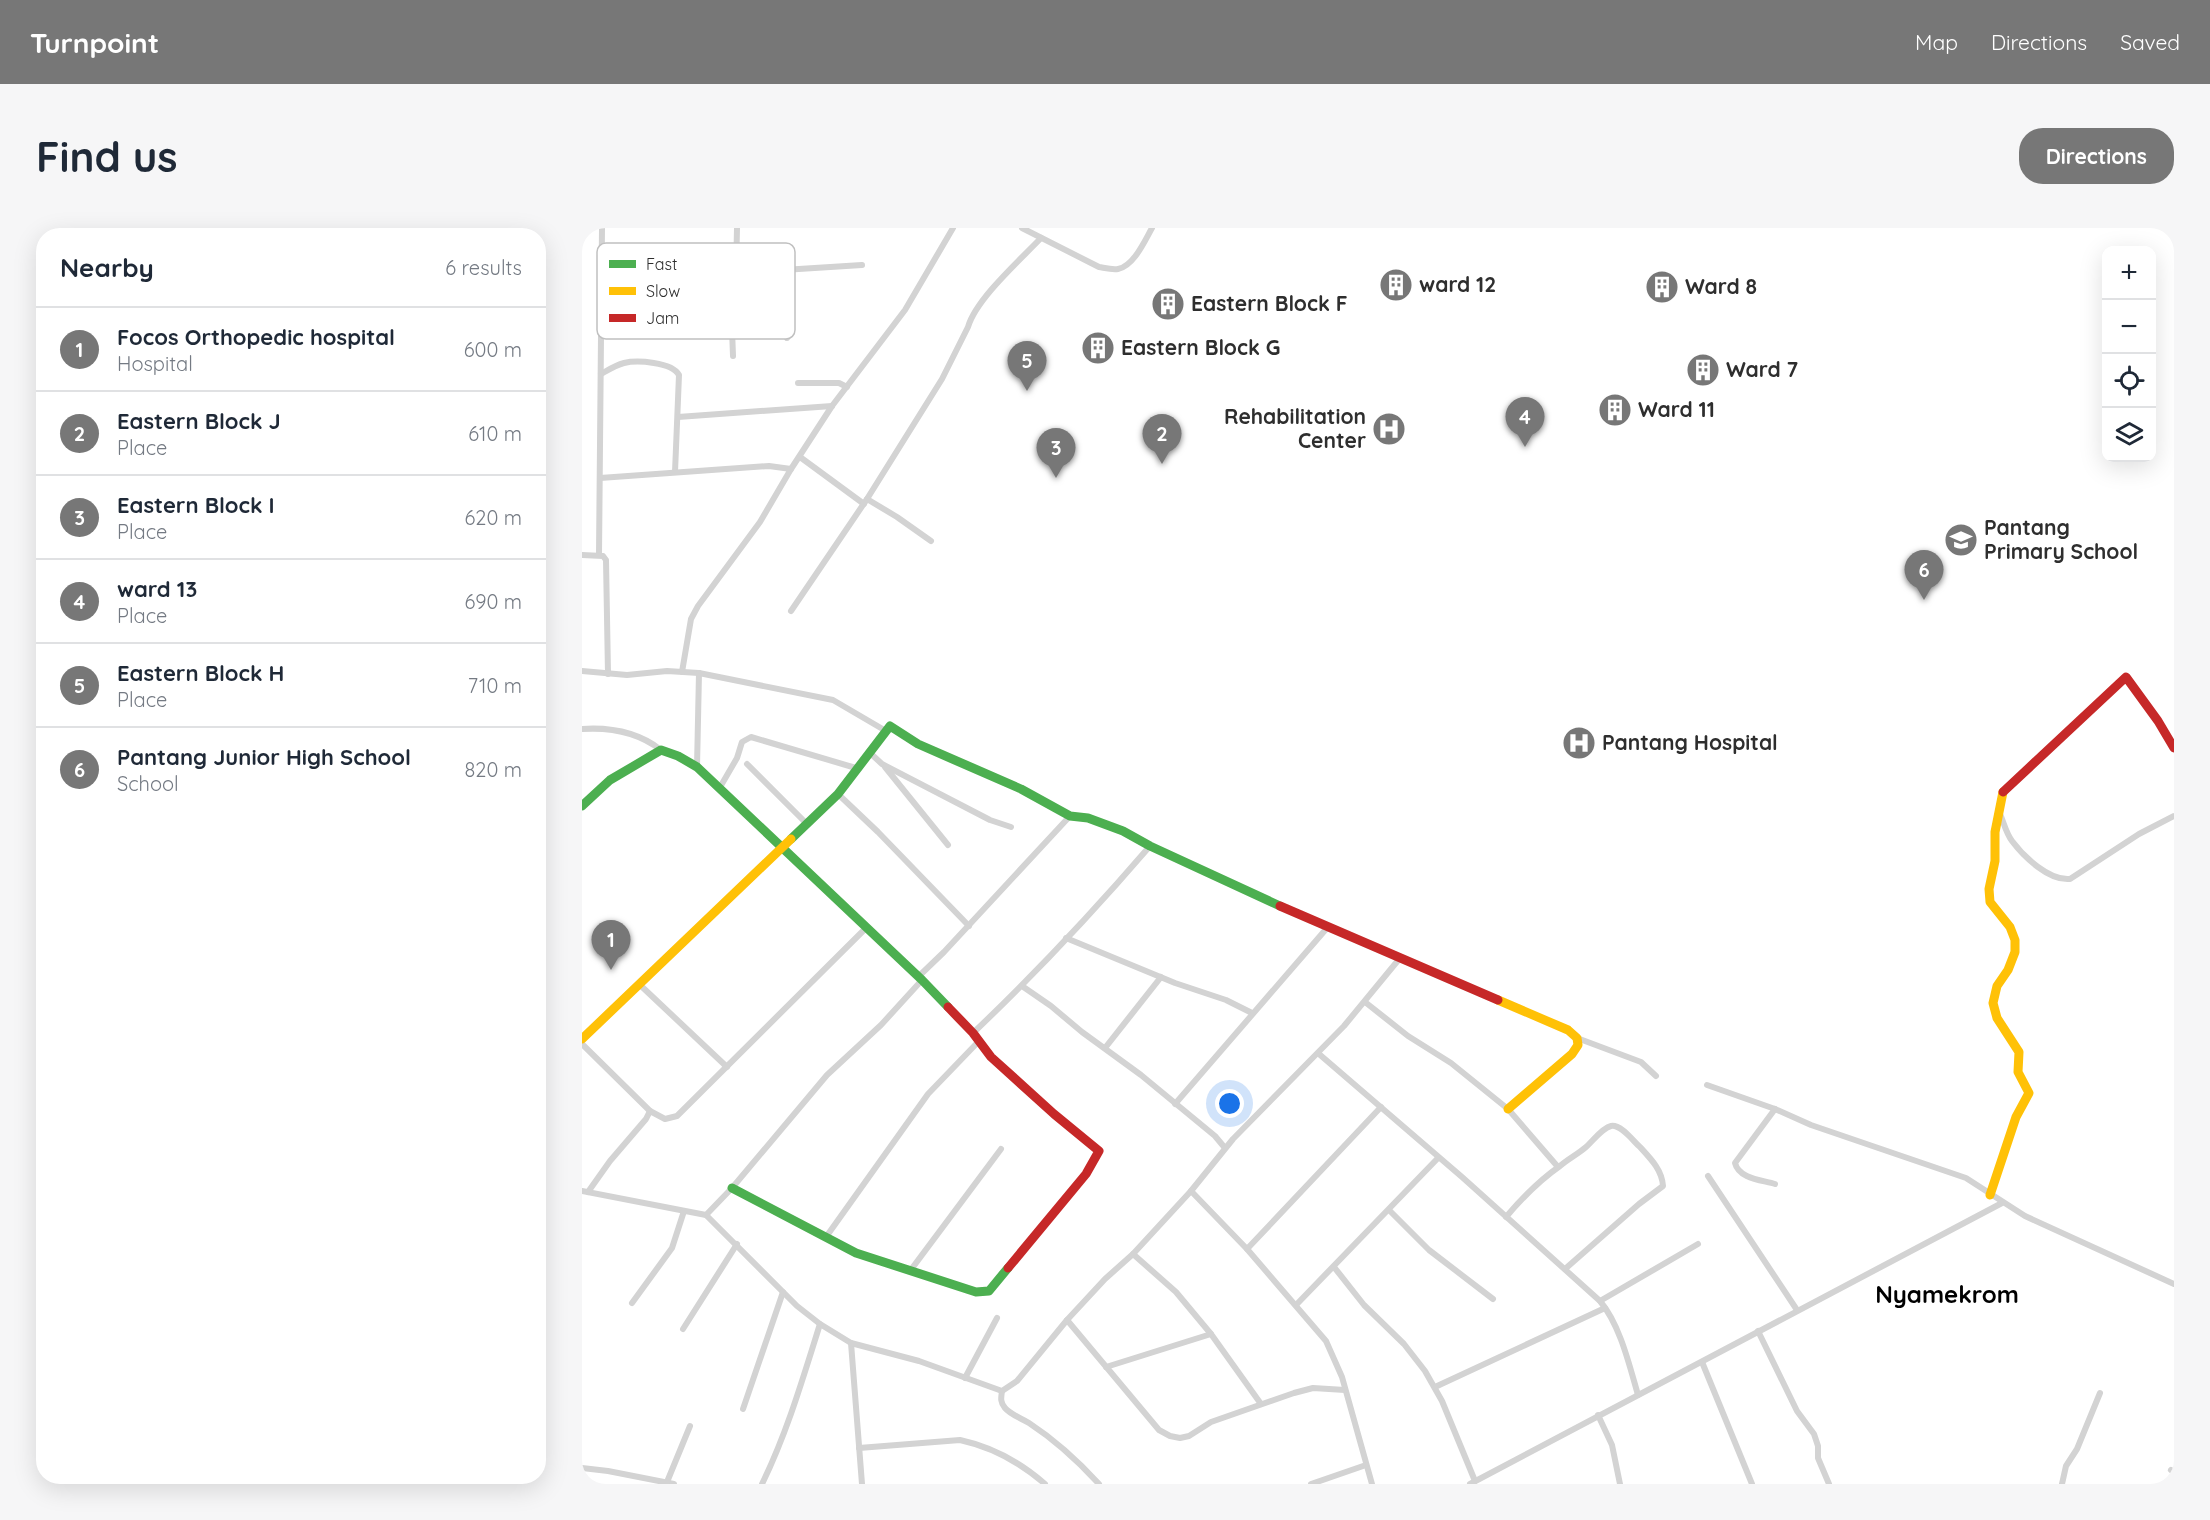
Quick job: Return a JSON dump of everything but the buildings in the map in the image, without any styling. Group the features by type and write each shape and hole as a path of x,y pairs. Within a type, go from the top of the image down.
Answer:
{"street":[{"path":"736,243 737,228"},
{"path":"682,672 691,618 698,606 760,522 791,468 832,406 905,310 953,228"},
{"path":"1022,228 1030,230 1099,267 1121,269 1130,263 1152,228"},
{"path":"791,611 865,502 942,379 980,304 1041,237"},
{"path":"795,269 862,265"},
{"path":"599,555 601,339"},
{"path":"733,339 733,356"},
{"path":"601,374 628,362 663,364 673,367 679,375 675,472"},
{"path":"798,384 839,383 847,387"},
{"path":"678,417 832,406"},
{"path":"800,457 865,502 897,517 930,541"},
{"path":"600,478 769,466 791,468"},
{"path":"582,555 599,555 606,560 608,674"},
{"path":"582,671 627,675 667,671 699,673 833,700 886,731"},
{"path":"697,767 699,673"},
{"path":"1990,1195 2016,1118 2029,1093 2018,1072 2019,1052 1997,1018 1993,1003 1997,986 2008,970 2015,952 2015,940 2010,927 1990,902 1989,889 1995,861 1995,832 2000,814 2001,794 2126,677 2158,721 2174,748"},
{"path":"582,1039 838,794 890,726 925,748 1021,789 1070,816 1088,818 1123,831 1150,846 1327,928 1568,1030 1577,1038 1641,1062 1656,1076"},
{"path":"582,729 619,731 640,736 697,767 920,979 976,1037 991,1057 1097,1149 1099,1154 1086,1174 989,1291 976,1292 963,1289 856,1253 732,1188"},
{"path":"719,789 737,758 742,742 751,737 856,768"},
{"path":"582,806 610,780 662,750"},
{"path":"869,752 882,764 948,845"},
{"path":"747,764 807,824"},
{"path":"882,764 990,820 1011,827"},
{"path":"838,794 969,926"},
{"path":"2000,814 2012,841 2043,871 2061,880 2070,879 2139,834 2174,816"},
{"path":"706,1215 732,1188 826,1075 881,1025 920,979 1070,816"},
{"path":"826,1237 928,1094 976,1037 1107,896 1150,846"},
{"path":"582,1044 650,1111 665,1119 677,1116 866,927"},
{"path":"1175,1104 1327,928"},
{"path":"1066,938 1161,977 1226,1000 1252,1013"},
{"path":"1099,1484 1069,1453 1028,1422 1003,1407 1000,1399 1002,1390 1017,1381 1067,1320 1105,1279 1133,1254 1191,1191 1226,1148 1319,1054 1400,958"},
{"path":"1105,1048 1161,977"},
{"path":"639,984 727,1067"},
{"path":"1022,986 1105,1048 1215,1136 1226,1148"},
{"path":"1365,1002 1423,1046 1451,1063 1508,1109 1534,1136 1558,1167"},
{"path":"1508,1109 1572,1054 1578,1045 1577,1038"},
{"path":"1319,1054 1600,1301 1627,1357 1638,1395"},
{"path":"1707,1085 1775,1109 1811,1125 1966,1179 2002,1203 2054,1230 2174,1284"},
{"path":"1247,1249 1381,1107"},
{"path":"1775,1109 1735,1163 1736,1168 1743,1175 1775,1184"},
{"path":"650,1111 646,1119 585,1191 706,1215 783,1292 820,1324 851,1343 919,1361 1002,1390"},
{"path":"1506,1217 1522,1199 1558,1167 1611,1126 1616,1126 1625,1133 1663,1176 1663,1186 1565,1269"},
{"path":"910,1271 1001,1149"},
{"path":"1296,1305 1438,1158"},
{"path":"1708,1176 1797,1310"},
{"path":"1191,1191 1247,1249 1326,1341 1345,1389 1372,1484"},
{"path":"1334,1267 1364,1305 1404,1344 1435,1387 1472,1483 2002,1203"},
{"path":"1389,1210 1429,1250 1493,1299"},
{"path":"632,1303 672,1248 684,1211"},
{"path":"683,1329 737,1244"},
{"path":"1600,1301 1698,1244"},
{"path":"1133,1254 1176,1292 1211,1334 1261,1404"},
{"path":"743,1408 783,1292"},
{"path":"1435,1387 1605,1308"},
{"path":"965,1378 998,1318"},
{"path":"1067,1320 1160,1430 1170,1436 1180,1438 1189,1436 1211,1422 1313,1388 1345,1389"},
{"path":"762,1484 791,1413 820,1324"},
{"path":"1758,1331 1797,1410 1814,1434 1818,1446 1818,1458 1829,1484"},
{"path":"1106,1367 1211,1334"},
{"path":"851,1343 862,1484"},
{"path":"1702,1362 1752,1484"},
{"path":"2062,1484 2066,1466 2081,1440 2100,1393"},
{"path":"1598,1415 1612,1445 1620,1484"},
{"path":"582,1468 670,1483 690,1426"},
{"path":"859,1448 960,1440 976,1443 1007,1457 1046,1484"},
{"path":"1311,1484 1366,1465"}],"traffic: fast":[{"path":"791,839 838,794 890,726 918,744 1021,789 1070,816 1088,818 1123,831 1150,846 1280,906"},
{"path":"582,806 610,780 661,750 678,756 697,767 948,1007"},
{"path":"732,1188 856,1253 976,1292 989,1291 1008,1268"}],"traffic: slow":[{"path":"1990,1195 2016,1117 2029,1093 2018,1072 2019,1052 1997,1018 1993,1003 1997,986 2008,970 2015,952 2015,940 2010,927 1990,902 1989,889 1995,861 1995,832 2003,792"},
{"path":"582,1039 791,839"},
{"path":"1498,1000 1568,1030 1577,1038 1578,1045 1572,1054 1508,1109"}],"traffic: jam":[{"path":"2003,792 2126,677 2158,721 2174,748"},
{"path":"1280,906 1498,1000"},
{"path":"948,1007 973,1033 991,1057 1099,1151 1086,1174 1008,1268"}],"place":[{"name":"ward 12","path":"1396,285"},
{"name":"Ward 8","path":"1662,287"},
{"name":"Eastern Block F","path":"1168,304"},
{"name":"Eastern Block G","path":"1098,348"},
{"name":"Ward 7","path":"1703,370"},
{"name":"Eastern Block H","path":"1027,391"},
{"name":"Ward 11","path":"1615,410"},
{"name":"Rehabilitation Center","path":"1389,429"},
{"name":"ward 13","path":"1525,447"},
{"name":"Eastern Block J","path":"1162,464"},
{"name":"Eastern Block I","path":"1056,478"},
{"name":"Pantang Primary School","path":"1961,540"},
{"name":"Pantang Junior High School","path":"1924,600"},
{"name":"Pantang Hospital","path":"1579,743"},
{"name":"Focos Orthopedic hospital","path":"611,970"}],"district":[{"name":"Nyamekrom","path":"1947,1295"}]}
